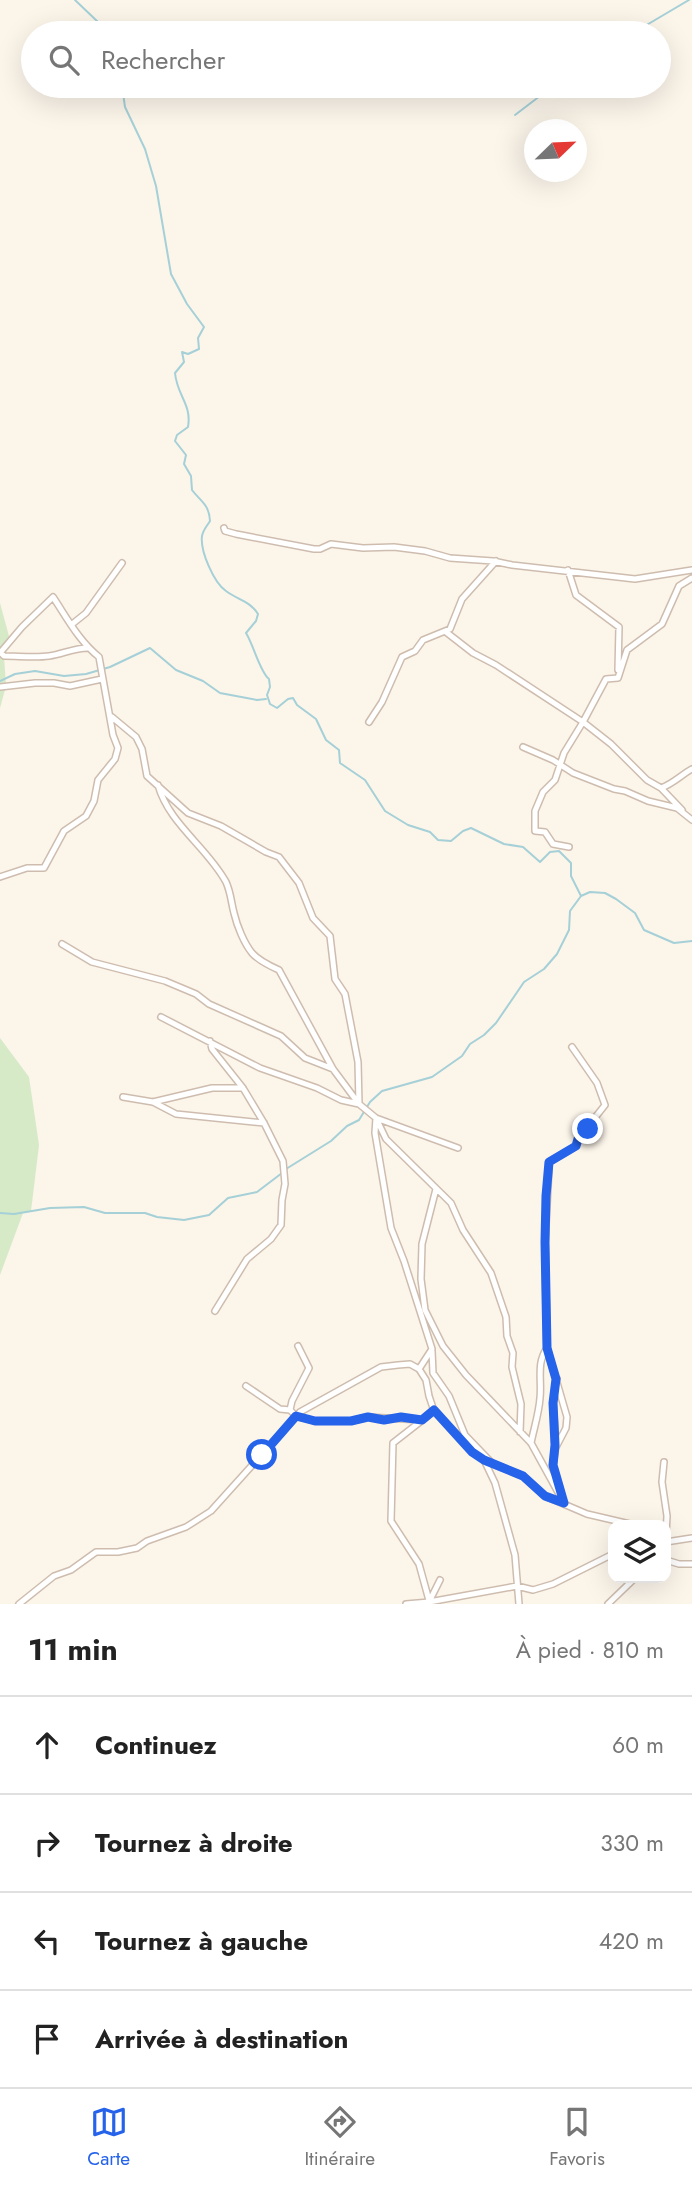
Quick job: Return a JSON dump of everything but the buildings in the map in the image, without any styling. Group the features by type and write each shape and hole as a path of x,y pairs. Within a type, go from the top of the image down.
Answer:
{"street":[{"path":"224,528 225,531 236,534 314,549 331,544 363,548 394,547 450,558 496,561 635,579 692,570"},
{"path":"369,722 379,709 403,655 415,651 426,638 450,629 462,599 496,561"},
{"path":"71,625 86,613 122,563"},
{"path":"568,570 576,595 619,627 618,678"},
{"path":"618,678 627,650 662,624 679,586 692,578"},
{"path":"0,877 27,868 44,868 64,831 86,816 94,801 98,780 115,759 118,748 113,735 112,717 99,657 88,648 54,597 22,627 1,653 4,656 46,657 88,648"},
{"path":"446,632 473,653 583,722 611,744 647,780 662,788 692,820"},
{"path":"569,847 553,844 545,832 536,831 536,811 545,788 553,783 564,753 606,679 618,678"},
{"path":"0,687 54,683 70,686 102,679"},
{"path":"112,717 136,737 142,749 147,776 188,813 221,826 279,857 299,883 313,918 330,936 335,979 345,994 358,1062 359,1104"},
{"path":"523,747 614,789 682,810"},
{"path":"662,788 692,769"},
{"path":"158,785 162,799 174,818 225,880 232,896 233,913 252,953 279,970 333,1069 359,1104 376,1118 458,1148"},
{"path":"62,944 92,962 165,981 196,994 209,1004 281,1036 305,1058 333,1069"},
{"path":"161,1017 260,1068 317,1088 341,1100 359,1104"},
{"path":"210,1041 212,1049 243,1088 264,1123 283,1161 285,1184 281,1224 271,1239 247,1259 215,1311"},
{"path":"555,1449 566,1428 567,1417 566,1405 547,1348 545,1242 549,1162 576,1146 578,1139 605,1105 597,1083 572,1047"},
{"path":"153,1102 212,1088 243,1088"},
{"path":"123,1097 153,1102 176,1114 264,1123"},
{"path":"376,1118 386,1139 451,1203 463,1230 491,1273 506,1317 507,1336 513,1353 512,1367 521,1404 520,1432"},
{"path":"376,1118 375,1133 391,1228 432,1349 433,1373 449,1396 465,1435 488,1461 515,1555 519,1604"},
{"path":"436,1189 422,1244 421,1279 425,1310 443,1346 466,1375 531,1443 564,1503"},
{"path":"290,1410 309,1368 298,1346"},
{"path":"531,1443 540,1399 539,1373 547,1348"},
{"path":"419,1369 432,1349"},
{"path":"19,1604 54,1576 71,1570 96,1552 118,1552 137,1548 147,1541 186,1527 211,1511 296,1416 381,1367 410,1364 419,1369 426,1380 434,1410 472,1452 523,1476 545,1496 586,1514 612,1520"},
{"path":"556,1379 553,1403 553,1465 564,1503"},
{"path":"246,1386 280,1409 290,1410 296,1416 315,1421 351,1421 368,1417 384,1420 401,1417 422,1420"},
{"path":"430,1603 419,1564 391,1521 393,1443 434,1410"},
{"path":"664,1462 662,1482 667,1520"},
{"path":"671,1541 692,1538"},
{"path":"406,1604 430,1603 517,1586 533,1590 553,1584 608,1556"},
{"path":"671,1562 692,1564"},
{"path":"430,1603 440,1580"},
{"path":"608,1604 630,1583"}],"green space":[{"path":"0,603 10,640 4,656 6,686 0,708"},
{"path":"0,1038 29,1077 39,1145 31,1211 23,1213 0,1275"}],"waterway":[{"path":"75,0 97,21"},
{"path":"653,21 689,0"},
{"path":"124,98 125,107 145,149 156,186 171,274 187,304 204,327 198,338 199,349 188,354 182,352 184,362 175,373 189,419 188,427 177,435 175,441 186,455 184,464 191,476 192,490 209,515 210,521 202,536 203,550 209,566 221,587 248,603 258,614 246,633 269,679 267,695 270,704 277,708 293,698 297,705 316,719 326,740 339,750 340,763 365,780 385,811 408,825 430,832 438,840 451,841 471,828 504,844 523,847 540,862 550,852 559,851 571,863 571,876 581,896"},
{"path":"515,115 537,98"},
{"path":"0,681 15,674 35,671 64,676 86,674 110,667 150,648 176,670 203,681 220,693 257,700 266,699"},
{"path":"286,1169 359,1120 370,1102 382,1091 432,1077 462,1056 470,1044 496,1023 524,982 544,969 557,954 569,930 570,911 581,896 590,892 605,893 635,913 644,930 674,943 692,941"},
{"path":"0,1213 84,1207 105,1213 145,1213 184,1220 209,1215 228,1198 257,1192 282,1173"}],"route":[{"path":"262,1455 296,1416 315,1421 351,1421 368,1417 384,1420 401,1417 422,1420 434,1410 472,1452 484,1460 523,1476 545,1496 564,1503 553,1465 553,1403 556,1379 547,1348 546,1196 549,1162 576,1146 578,1139 588,1129"}]}
